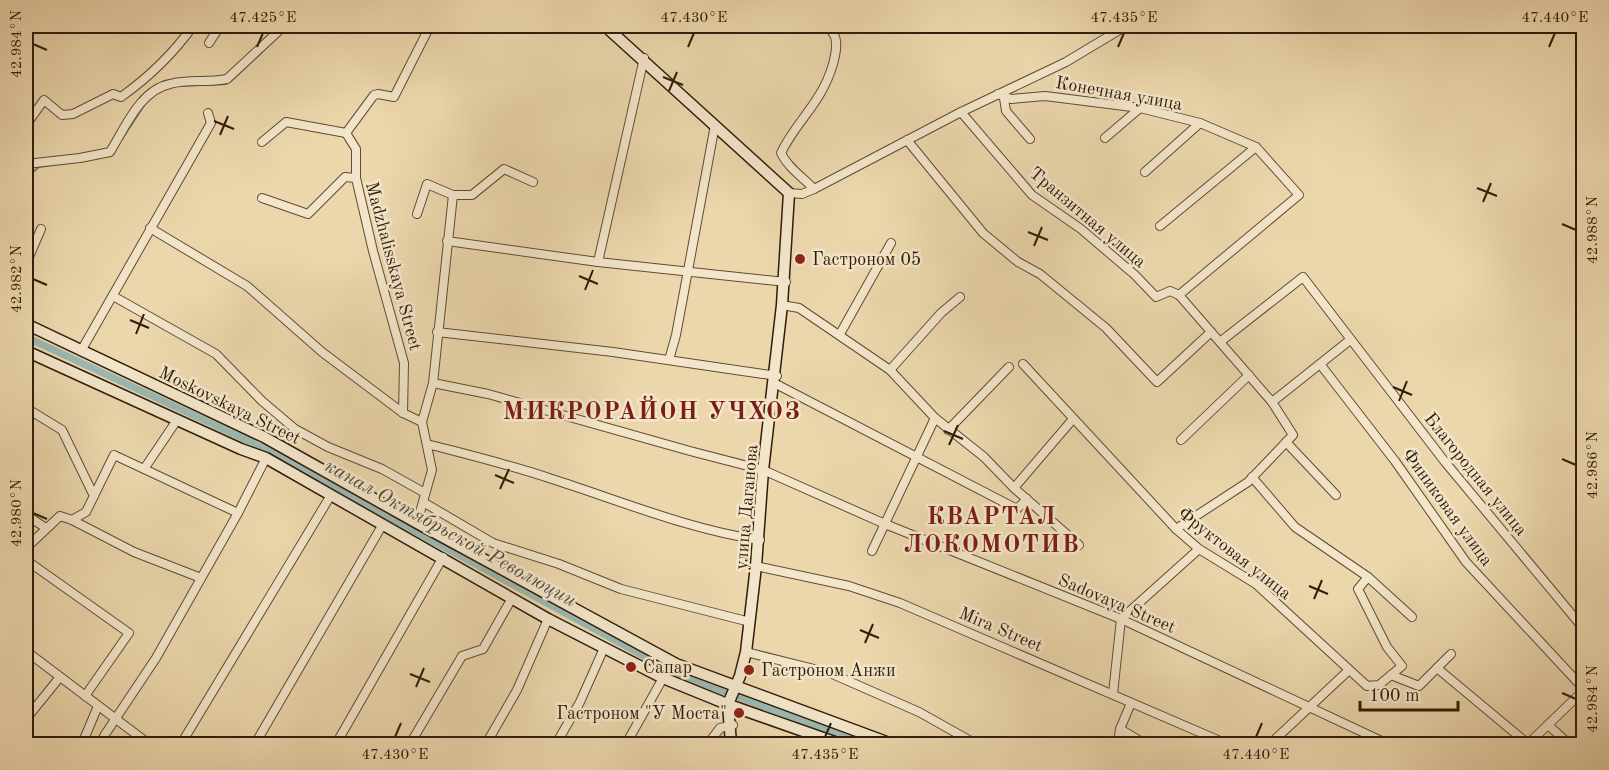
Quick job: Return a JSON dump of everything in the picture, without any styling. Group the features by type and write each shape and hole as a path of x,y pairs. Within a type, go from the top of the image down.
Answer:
{"main road":[{"path":"607,26 790,193"},
{"name":"улица Даганова","path":"733,744 730,705 743,677 747,652 757,566 764,470 783,305 790,193"},
{"name":"Moskovskaya Street","path":"26,324 264,437 417,524 675,664 892,744"},
{"path":"26,351 241,449 266,458 548,619 663,678 730,705 840,744"}],"street":[{"path":"26,125 44,100 62,115 73,114 113,94 121,97 141,83 177,49 194,26"},
{"path":"209,43 220,26"},
{"path":"26,164 81,158 110,152 144,99 157,88 171,83 215,82 227,79 284,26"},
{"path":"262,142 286,122 346,133 374,95 394,98 430,26"},
{"path":"814,189 786,163 782,153 786,143 817,102 829,81 836,54 835,36 827,26"},
{"path":"1030,139 1006,111 1001,96 1066,62 1126,26"},
{"path":"598,262 643,59"},
{"name":"Конечная улица","path":"790,193 802,194 814,189 961,112 1001,96 1011,99 1046,96 1140,108 1200,123 1256,147 1299,195 1179,295"},
{"path":"1105,138 1140,108"},
{"name":"Транзитная улица","path":"961,112 1032,195 1081,229 1135,275 1156,297 1170,291 1179,295"},
{"path":"81,351 211,123 208,113"},
{"path":"1145,172 1200,123"},
{"path":"669,360 676,335 715,124"},
{"name":"Madzhalisskaya Street","path":"346,133 356,149 356,178 373,251 404,363 403,413"},
{"path":"907,140 983,233 1018,262 1040,274 1106,328 1157,382 1211,332"},
{"path":"1160,226 1256,147"},
{"path":"417,214 427,184 453,195 472,195 504,169 533,182"},
{"path":"262,198 308,214 345,177 356,178"},
{"path":"417,524 432,470 422,422 433,383 453,195"},
{"path":"150,228 247,286 322,352 403,413 422,422"},
{"path":"26,264 41,229"},
{"path":"447,241 598,262 785,282"},
{"path":"840,334 891,243"},
{"name":"Благородная улица","path":"1220,342 1303,277 1445,462 1584,629"},
{"path":"1176,529 1248,482 1293,435 1272,402 1179,295"},
{"path":"113,296 216,354 262,401 295,429 328,447 382,469 425,493"},
{"path":"890,370 941,314 960,297"},
{"path":"783,305 799,308 890,370 935,418 984,457 1014,488 1078,544"},
{"path":"437,332 669,360 775,380 1017,509 1027,499"},
{"path":"1272,402 1350,340"},
{"name":"Фруктовая улица","path":"1023,364 1176,529 1199,549 1256,584 1367,686 1379,685 1391,675"},
{"name":"Финиковая улица","path":"1320,364 1395,461 1466,562 1584,690"},
{"path":"948,430 1009,367"},
{"path":"1181,440 1249,375"},
{"name":"Sadovaya Street","path":"433,383 488,394 764,470 885,524 1121,619 1388,744"},
{"path":"26,408 62,430 94,496"},
{"path":"872,551 935,418"},
{"path":"1014,488 1074,419"},
{"path":"144,469 177,420"},
{"path":"1286,442 1336,495"},
{"path":"427,444 551,478 628,505 699,526 759,540"},
{"path":"72,520 86,512 114,455 238,513"},
{"path":"103,744 104,736 156,658 238,513 266,458"},
{"path":"1252,477 1295,527 1368,578 1412,617"},
{"path":"181,744 330,495"},
{"path":"423,502 493,543 558,564 621,589 749,622"},
{"path":"26,515 46,528"},
{"path":"26,548 60,516 134,552 201,578"},
{"path":"255,744 384,524"},
{"path":"1113,694 1121,619 1199,549"},
{"path":"336,744 443,557"},
{"path":"26,560 129,633 85,696"},
{"name":"Mira Street","path":"757,566 849,586 900,603 1227,744"},
{"path":"1368,578 1358,589 1387,647 1402,666 1391,675 1419,686 1451,654"},
{"path":"410,744 462,656 483,649 512,598"},
{"path":"486,744 517,690 548,619"},
{"path":"556,744 580,702 604,648"},
{"path":"26,651 149,744"},
{"path":"747,652 830,673 919,712 976,744"},
{"path":"1437,668 1528,744 1584,690"},
{"path":"1270,744 1310,709 1349,670"},
{"path":"26,719 60,677"},
{"path":"626,744 663,678"},
{"path":"1118,744 1120,729 1131,703"},
{"path":"82,744 98,706"},
{"path":"1548,725 1569,744"},
{"path":"708,744 720,728 732,726"},
{"path":"1120,729 1145,744"}],"waterway":[{"path":"175,86 226,84 262,52"},
{"path":"122,139 145,104"},
{"path":"98,158 112,154"},
{"path":"26,178 39,167 57,164"},
{"name":"канал Октябрьской Революции","path":"26,337 253,443 682,676 865,744"}],"place":[{"name":"Гастроном 05","path":"800,259"},
{"name":"Сапар","path":"631,667"},
{"name":"Гастроном Анжи","path":"749,670"},
{"name":"Гастроном \"У Моста\"","path":"739,713"}],"district":[{"name":"МИКРОРАЙОН УЧХОЗ","path":"652,411"},
{"name":"КВАРТАЛ ЛОКОМОТИВ","path":"992,530"}]}
